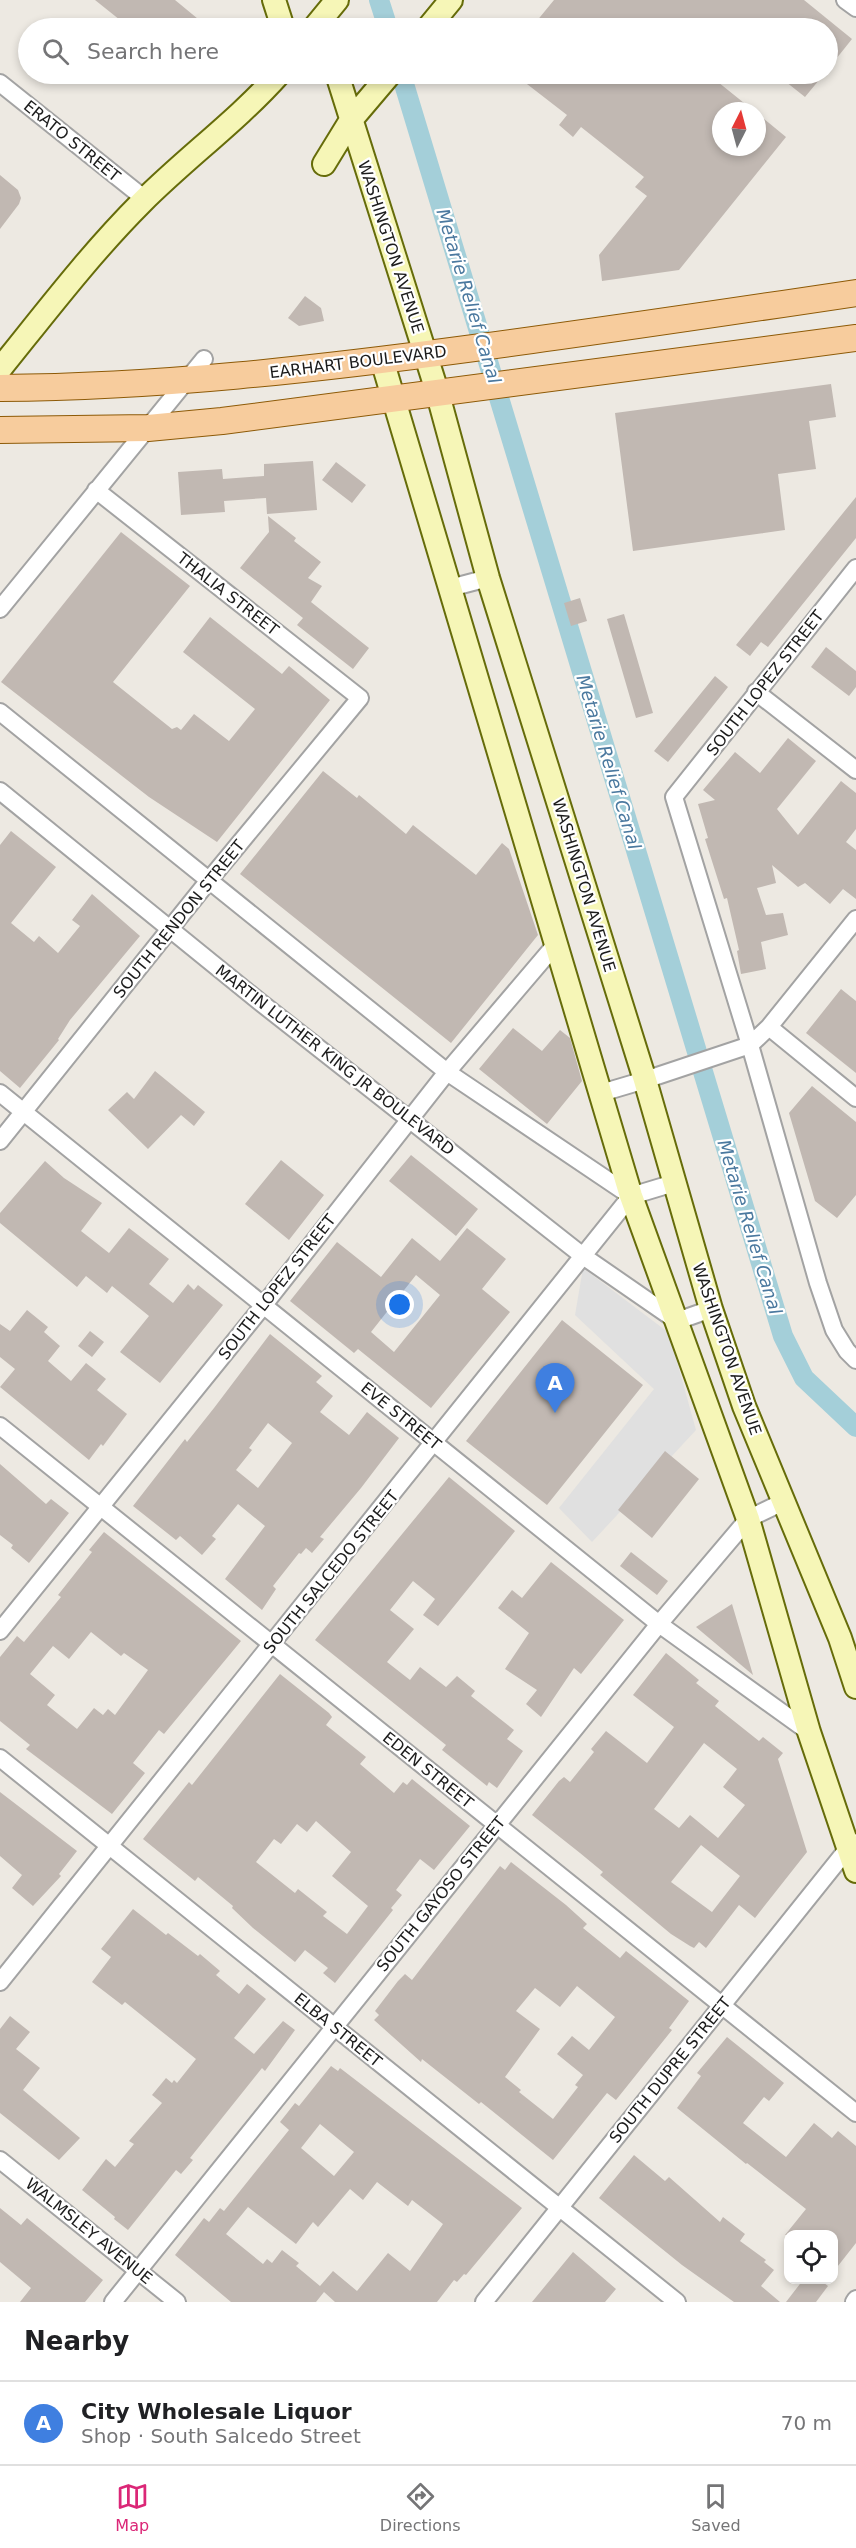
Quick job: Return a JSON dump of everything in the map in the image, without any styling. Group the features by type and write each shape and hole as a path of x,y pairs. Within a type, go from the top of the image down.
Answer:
{"main road":[{"name":"EARHART BOULEVARD","path":"0,388 87,388 315,369 856,293"},
{"path":"610,329 616,369"},
{"path":"0,430 148,428 222,421 856,338"}],"street":[{"path":"274,0 280,18"},
{"path":"319,18 337,0"},
{"path":"436,18 451,0"},
{"path":"845,0 856,8"},
{"name":"ERATO STREET","path":"0,83 145,199"},
{"path":"0,369 101,244 145,199 247,109 270,84"},
{"name":"WASHINGTON AVENUE","path":"340,84 351,120 437,353 448,390 488,578 645,1080 711,1309 744,1406 840,1638 856,1687"},
{"path":"324,164 351,120 382,84"},
{"path":"0,609 204,359"},
{"path":"382,360 631,1196 748,1519 809,1732 852,1842 856,1871"},
{"name":"THALIA STREET","path":"96,490 360,698"},
{"name":"SOUTH LOPEZ STREET","path":"750,1045 674,797 856,568"},
{"path":"450,588 488,578"},
{"path":"756,692 856,770"},
{"name":"SOUTH RENDON STREET","path":"0,1141 210,879 360,698"},
{"path":"0,712 447,1072 631,1196"},
{"name":"MARTIN LUTHER KING JR BOULEVARD","path":"0,791 170,929 583,1256 677,1321"},
{"path":"601,1092 750,1045 769,1027 856,919"},
{"name":"SOUTH LOPEZ STREET","path":"0,1631 263,1306 447,1072 556,944"},
{"path":"769,1027 856,1098"},
{"path":"750,1045 818,1283 834,1329 847,1351 856,1360"},
{"name":"EVE STREET","path":"0,1093 659,1624 809,1732"},
{"path":"631,1196 674,1183"},
{"name":"SOUTH SALCEDO STREET","path":"0,1982 631,1196"},
{"path":"677,1321 711,1309"},
{"name":"EDEN STREET","path":"0,1426 856,2113"},
{"name":"SOUTH GAYOSO STREET","path":"113,2302 659,1624 748,1519 783,1502"},
{"name":"ELBA STREET","path":"0,1758 677,2302"},
{"name":"SOUTH DUPRE STREET","path":"484,2302 852,1842"},
{"name":"WALMSLEY AVENUE","path":"0,2160 177,2302"}],"shaded area":[{"path":"583,1268 669,1333 696,1430 592,1542 559,1508 654,1389 575,1315"}],"building":[{"path":"95,0 175,0 197,18 118,18"},
{"path":"554,0 804,0 826,18 539,18"},
{"path":"838,28 852,39 838,56"},
{"path":"527,84 720,84 743,102 712,102 712,156 766,156 766,120 786,137 679,270 602,281 599,255 647,196 635,187 644,177 581,127 573,137 559,125 567,115"},
{"path":"789,84 816,84 805,97"},
{"path":"0,175 18,190 21,198 0,229"},
{"path":"305,296 321,308 324,321 299,326 288,318"},
{"path":"831,384 836,417 809,421 816,469 778,474 785,530 633,551 615,413"},
{"path":"313,461 317,510 267,514 266,498 224,501 225,512 181,515 178,472 222,469 223,479 264,476 264,464"},
{"path":"336,462 366,485 352,503 322,480"},
{"path":"856,497 856,538 768,647 761,642 750,656 736,645"},
{"path":"268,516 296,538 294,541 321,562 308,578 322,586 311,602 369,648 353,669 297,625 303,618 240,568 269,532"},
{"path":"121,532 190,586 113,682 172,729 177,727 181,730 194,714 229,741 255,709 183,652 210,617 282,674 289,666 330,700 217,842 149,797 1,682"},
{"path":"580,598 587,621 571,626 564,603"},
{"path":"624,614 653,713 636,718 607,619"},
{"path":"826,647 856,671 856,687 849,696 811,667"},
{"path":"715,676 728,687 668,762 654,751"},
{"path":"788,738 816,761 777,809 798,835 841,781 856,793 856,829 846,842 856,850 856,899 843,889 830,904 805,883 798,887 772,865 776,883 757,888 766,915 783,913 788,935 761,942 766,969 741,974 737,951 739,950 727,898 724,899 705,839 708,838 698,804 715,800 703,790 735,752 760,773"},
{"path":"323,771 357,798 359,795 406,834 413,825 476,875 502,843 509,849 538,935 451,1043 240,874"},
{"path":"11,831 56,867 11,923 34,942 39,936 58,953 80,926 72,920 92,894 140,936 70,1020 59,1040 20,1088 0,1071 0,845"},
{"path":"841,989 856,1001 856,1073 806,1033"},
{"path":"513,1028 542,1051 560,1030 570,1038 582,1081 547,1124 479,1069"},
{"path":"155,1071 205,1112 194,1126 181,1115 148,1149 108,1110 127,1092 134,1099"},
{"path":"812,1086 856,1122 856,1195 837,1218 815,1201 789,1113"},
{"path":"411,1155 478,1209 456,1236 389,1181"},
{"path":"281,1160 324,1195 289,1240 245,1204"},
{"path":"45,1161 64,1178 102,1203 81,1231 109,1253 129,1228 169,1259 149,1284 173,1303 188,1284 194,1290 198,1285 223,1305 160,1383 120,1352 149,1316 112,1286 107,1293 86,1276 77,1287 0,1223 0,1213"},
{"path":"467,1228 506,1259 482,1289 510,1312 431,1408 358,1349 354,1353 290,1301 337,1242 381,1277 412,1238 440,1261","holes":["416,1275 440,1295 394,1352 371,1332"]},
{"path":"27,1310 48,1327 44,1332 60,1346 48,1361 71,1381 86,1363 106,1379 97,1390 127,1414 103,1446 101,1444 89,1460 0,1387 15,1369 0,1357 0,1324 10,1331"},
{"path":"562,1320 643,1385 547,1505 466,1441"},
{"path":"90,1331 104,1342 92,1357 78,1346"},
{"path":"270,1334 322,1376 316,1382 333,1396 320,1412 349,1435 367,1412 399,1438 320,1537 324,1539 312,1553 306,1548 301,1554 299,1553 273,1586 276,1589 262,1610 225,1579 265,1526 238,1504 212,1536 216,1539 202,1555 180,1536 176,1540 133,1506 185,1439 187,1442","holes":["268,1423 292,1443 258,1488 236,1470 252,1450 249,1448"]},
{"path":"665,1451 699,1479 652,1538 618,1510"},
{"path":"0,1464 46,1504 51,1499 69,1513 29,1563 11,1548 13,1545 0,1535"},
{"path":"449,1477 515,1531 438,1626 423,1615 435,1599 413,1581 390,1610 414,1629 387,1662 410,1680 420,1667 446,1687 457,1676 475,1691 471,1696 514,1730 507,1739 523,1751 497,1788 489,1782 487,1786 442,1750 446,1745 315,1640"},
{"path":"104,1532 241,1641 164,1734 159,1730 133,1763 145,1773 112,1814 26,1749 30,1745 0,1721 0,1657 17,1636 24,1642 61,1597 58,1595 92,1552 89,1550","holes":["91,1632 121,1656 124,1653 148,1670 115,1715 108,1709 103,1715 94,1708 77,1729 47,1705 55,1695 30,1674 53,1646 69,1659"]},
{"path":"631,1552 668,1581 657,1595 620,1566"},
{"path":"551,1562 624,1620 581,1674 574,1668 541,1717 526,1704 537,1690 505,1669 529,1633 498,1608 512,1590 522,1598"},
{"path":"732,1604 753,1675 696,1627"},
{"path":"666,1653 699,1680 696,1683 719,1701 715,1706 759,1741 763,1737 783,1753 778,1759 807,1852 755,1918 739,1905 706,1948 699,1942 694,1948 671,1934 600,1875 603,1872 532,1815 559,1781 564,1777 570,1782 594,1752 591,1749 606,1731 647,1763 674,1727 633,1695","holes":["704,1743 737,1769 723,1787 745,1805 718,1838 690,1815 679,1828 654,1809","701,1845 740,1876 712,1912 671,1882"]},
{"path":"280,1674 329,1713 332,1717 326,1725 366,1757 360,1764 394,1793 403,1782 407,1785 412,1779 470,1826 434,1870 420,1859 396,1890 402,1895 391,1908 393,1910 335,1983 323,1973 328,1968 305,1950 295,1962 253,1928 232,1908 233,1906 198,1877 195,1881 143,1839 189,1782 192,1785","holes":["316,1821 351,1852 332,1876 368,1906 347,1934 323,1916 327,1912 298,1889 295,1893 256,1862 274,1839 281,1844 297,1824 307,1832"]},
{"path":"0,1792 77,1851 59,1874 61,1876 33,1906 12,1888 22,1875 0,1856"},
{"path":"511,1862 566,1905 587,1924 583,1928 620,1958 626,1951 689,2001 669,2028 672,2030 616,2100 607,2093 553,2160 481,2102 479,2104 422,2059 421,2062 374,2020 379,2015 375,2011 398,1981 405,1974 412,1980 500,1866 505,1870","holes":["577,1986 615,2017 589,2050 572,2036 557,2054 583,2075 575,2085 578,2087 553,2119 519,2092 521,2090 505,2077 540,2029 516,2011 535,1988 560,2007"]},
{"path":"133,1909 166,1935 168,1933 198,1956 200,1954 220,1971 216,1975 239,1994 247,1984 266,1999 234,2038 254,2054 283,2021 295,2030 265,2071 262,2068 190,2158 193,2160 181,2174 176,2170 128,2230 82,2190 106,2159 115,2167 134,2144 129,2141 162,2103 152,2095 166,2078 172,2083 174,2080 177,2083 196,2059 125,2002 122,2005 92,1982 111,1957 101,1949"},
{"path":"10,2016 30,2032 16,2049 40,2068 23,2090 80,2138 59,2160 0,2113 0,2029"},
{"path":"727,2037 784,2083 769,2101 764,2097 743,2123 786,2157 814,2123 832,2138 838,2131 856,2146 856,2243 838,2266 838,2230 789,2230 806,2209 677,2108 701,2076 697,2073"},
{"path":"331,2066 338,2071 340,2068 522,2208 466,2275 464,2274 457,2282 454,2280 437,2302 335,2302 324,2292 316,2302 231,2302 175,2255 204,2218 209,2222 220,2208 224,2211 289,2130 280,2122 295,2103 299,2106","holes":["320,2124 354,2152 334,2176 301,2148","377,2182 408,2206 412,2200 443,2224 410,2271 388,2253 357,2291 333,2271 320,2286 296,2266 299,2263 282,2250 272,2263 267,2259 263,2264 226,2234 248,2207 296,2244 313,2222 318,2227 350,2189 363,2200"]},
{"path":"634,2155 665,2181 669,2177 720,2222 723,2217 745,2234 740,2241 766,2260 764,2262 774,2270 761,2286 780,2302 734,2302 682,2265 599,2198"},
{"path":"0,2208 21,2225 27,2218 103,2280 85,2302 20,2302 31,2288 0,2262"},
{"path":"573,2252 616,2289 605,2302 532,2302"},
{"path":"800,2284 825,2284 828,2286 816,2302 786,2302"}],"waterway":[{"name":"Metarie Relief Canal","path":"379,0 385,18"},
{"name":"Metarie Relief Canal","path":"404,84 783,1336 804,1378 856,1427"}],"place":[{"name":"City Wholesale Liquor","path":"555,1413"}]}
